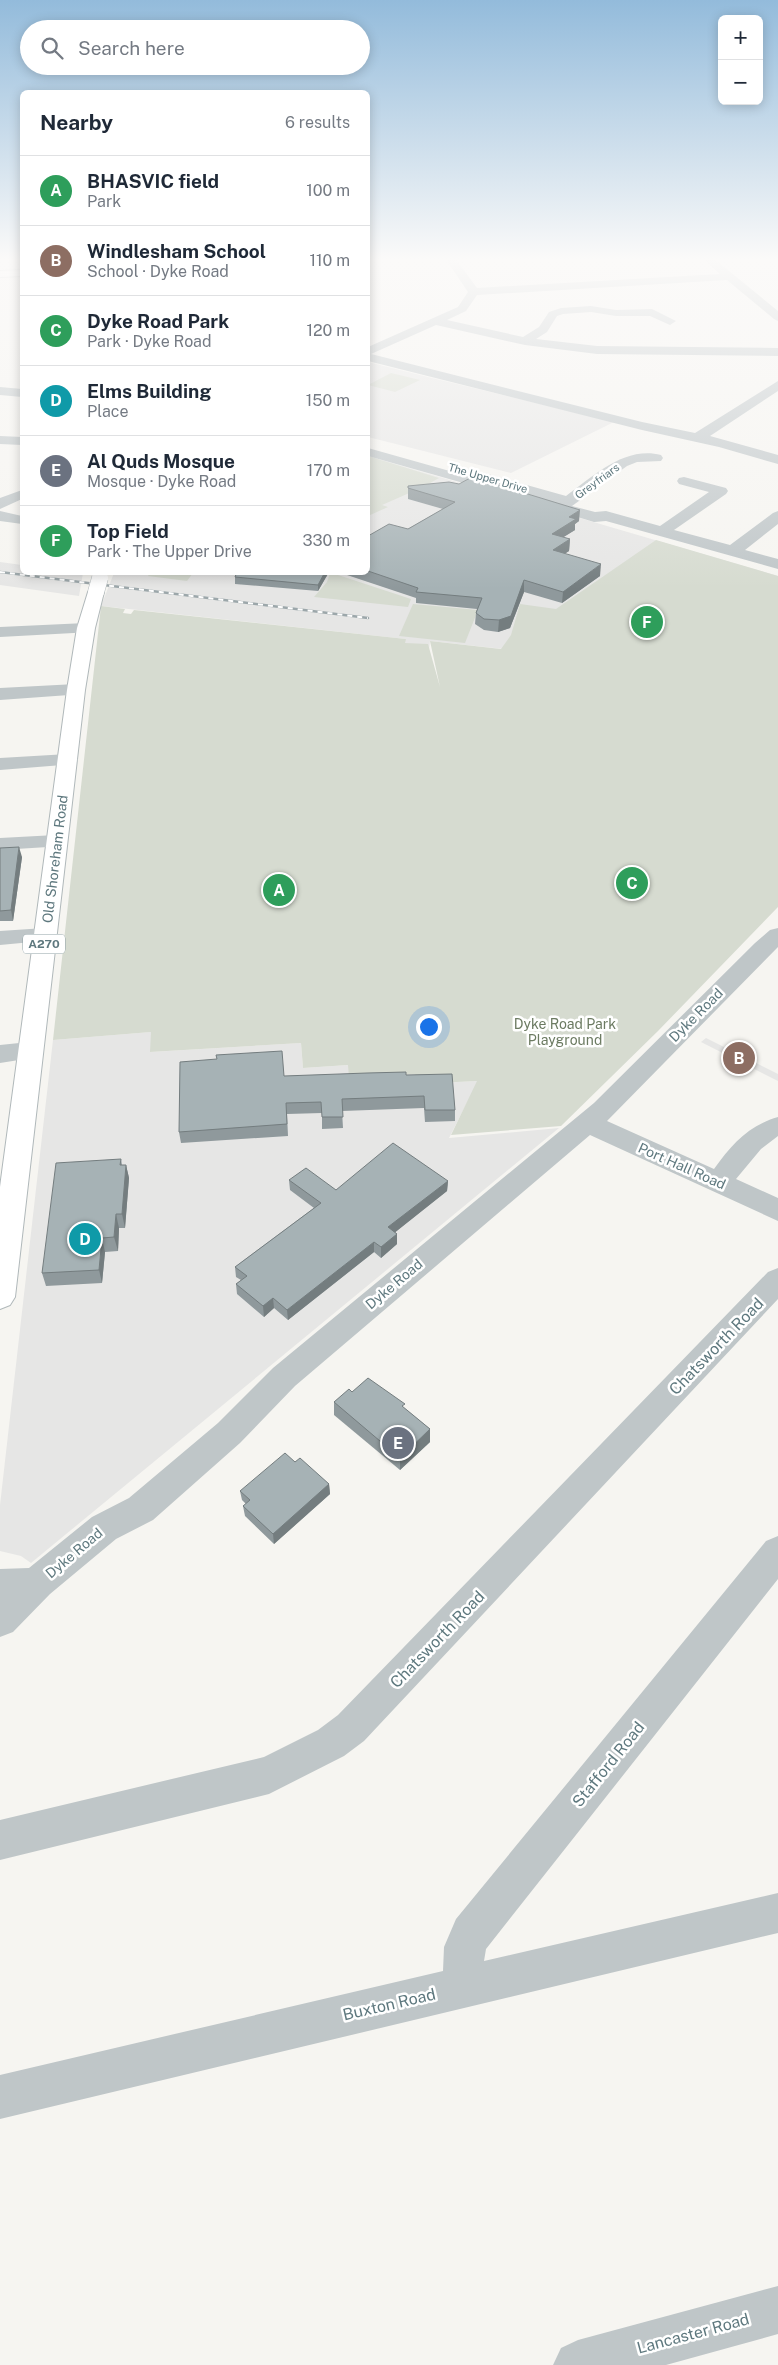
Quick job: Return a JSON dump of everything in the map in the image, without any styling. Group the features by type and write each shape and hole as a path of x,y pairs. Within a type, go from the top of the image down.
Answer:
{"main road":[{"name":"Old Shoreham Road","path":"0,1297 76,690 86,628 99,581"}],"street":[{"path":"413,368 696,439 722,443 778,460"},
{"path":"696,439 778,385"},
{"path":"0,391 20,392"},
{"path":"0,440 20,441"},
{"name":"The Upper Drive","path":"370,445 564,504 594,517 606,516 778,564"},
{"name":"The Upper Drive","path":"370,453 564,504"},
{"name":"Greyfriars","path":"564,504 622,463 630,455 656,458"},
{"path":"662,531 722,491 684,481"},
{"path":"0,504 20,495"},
{"path":"0,516 20,520"},
{"path":"733,551 778,516"},
{"path":"0,632 86,628"},
{"path":"0,694 76,690"},
{"path":"0,764 68,760"},
{"path":"0,844 56,841"},
{"name":"Dyke Road","path":"0,1620 38,1582 104,1528 148,1503 229,1433 284,1377 587,1123 778,935"},
{"path":"0,938 45,936"},
{"path":"0,1054 30,1051"},
{"name":"Port Hall Road","path":"587,1123 778,1210"},
{"path":"719,1183 749,1141 765,1130 778,1126"},
{"name":"Chatsworth Road","path":"0,1840 268,1775 331,1743 352,1728 778,1280"},
{"name":"Stafford Road","path":"467,1985 462,1964 464,1946 471,1934 778,1552"},
{"path":"0,1585 22,1586 38,1582"},
{"name":"Buxton Road","path":"0,2097 467,1985 778,1914"},
{"name":"Lancaster Road","path":"578,2365 778,2310"}],"shaded area":[{"path":"370,368 394,368 614,422 511,473 370,438"},
{"path":"370,457 778,576 778,679 430,641 425,689 352,688 406,639 101,606 113,575 370,575"},
{"path":"0,562 20,565 20,575 83,575 79,596 0,585"},
{"path":"151,1032 151,1052 301,1043 303,1068 349,1065 350,1077 415,1074 416,1084 478,1081 449,1138 559,1128 31,1563 21,1556 0,1551 0,1505 53,1040"},
{"path":"706,1038 778,1074 778,1081 701,1042"}],"green space":[{"path":"391,373 420,380 395,392 370,384"},
{"path":"370,457 439,478 382,505 388,507 370,515"},
{"name":"Dyke Road Park Playground","path":"656,540 778,576 778,907 658,1031 561,1126 451,1135 477,1081 416,1084 415,1074 349,1077 348,1065 303,1068 301,1043 150,1052 151,1032 53,1040 101,606 125,609 123,613 131,614 134,610 406,639 405,643 428,644 440,687 430,641 501,649 511,635 520,604 556,609"},
{"path":"149,575 192,575 187,581"},
{"path":"329,575 338,575 411,599 408,607 314,597 327,582"},
{"path":"413,604 478,610 465,643 399,636"}],"building":[{"path":"472,477 580,510 569,517 576,519 552,534 570,539 553,550 601,564 563,592 524,580 511,616 499,620 484,619 476,613 482,598 416,592 418,588 370,572 370,535 389,524 408,529 455,502 408,488 408,486 449,482 459,484"},
{"path":"236,575 323,575 318,585 235,577"},
{"path":"19,847 11,910 0,911 0,848"},
{"path":"282,1051 284,1076 406,1072 406,1075 452,1074 455,1110 425,1110 424,1096 342,1099 343,1117 322,1117 321,1102 286,1103 287,1124 179,1132 180,1062 217,1059 216,1055"},
{"path":"393,1143 448,1181 388,1227 397,1234 381,1247 374,1242 287,1310 273,1298 263,1306 236,1284 247,1276 235,1267 321,1203 289,1180 306,1168 336,1190"},
{"path":"121,1159 120,1165 126,1165 122,1214 116,1214 114,1237 102,1238 99,1270 42,1273 56,1163"},
{"path":"368,1378 405,1404 402,1406 430,1429 400,1458 334,1402 349,1389 352,1392"},
{"path":"285,1453 295,1462 300,1458 329,1484 273,1534 243,1506 250,1500 240,1491"}],"railway":[{"path":"0,572 20,574"},
{"path":"24,575 368,618"}],"place":[{"name":"Top Field","path":"647,622"},
{"name":"Dyke Road Park","path":"632,883"},
{"name":"BHASVIC field","path":"279,890"},
{"name":"Windlesham School","path":"739,1058"},
{"name":"Elms Building","path":"85,1239"},
{"name":"Al Quds Mosque","path":"398,1443"}]}
